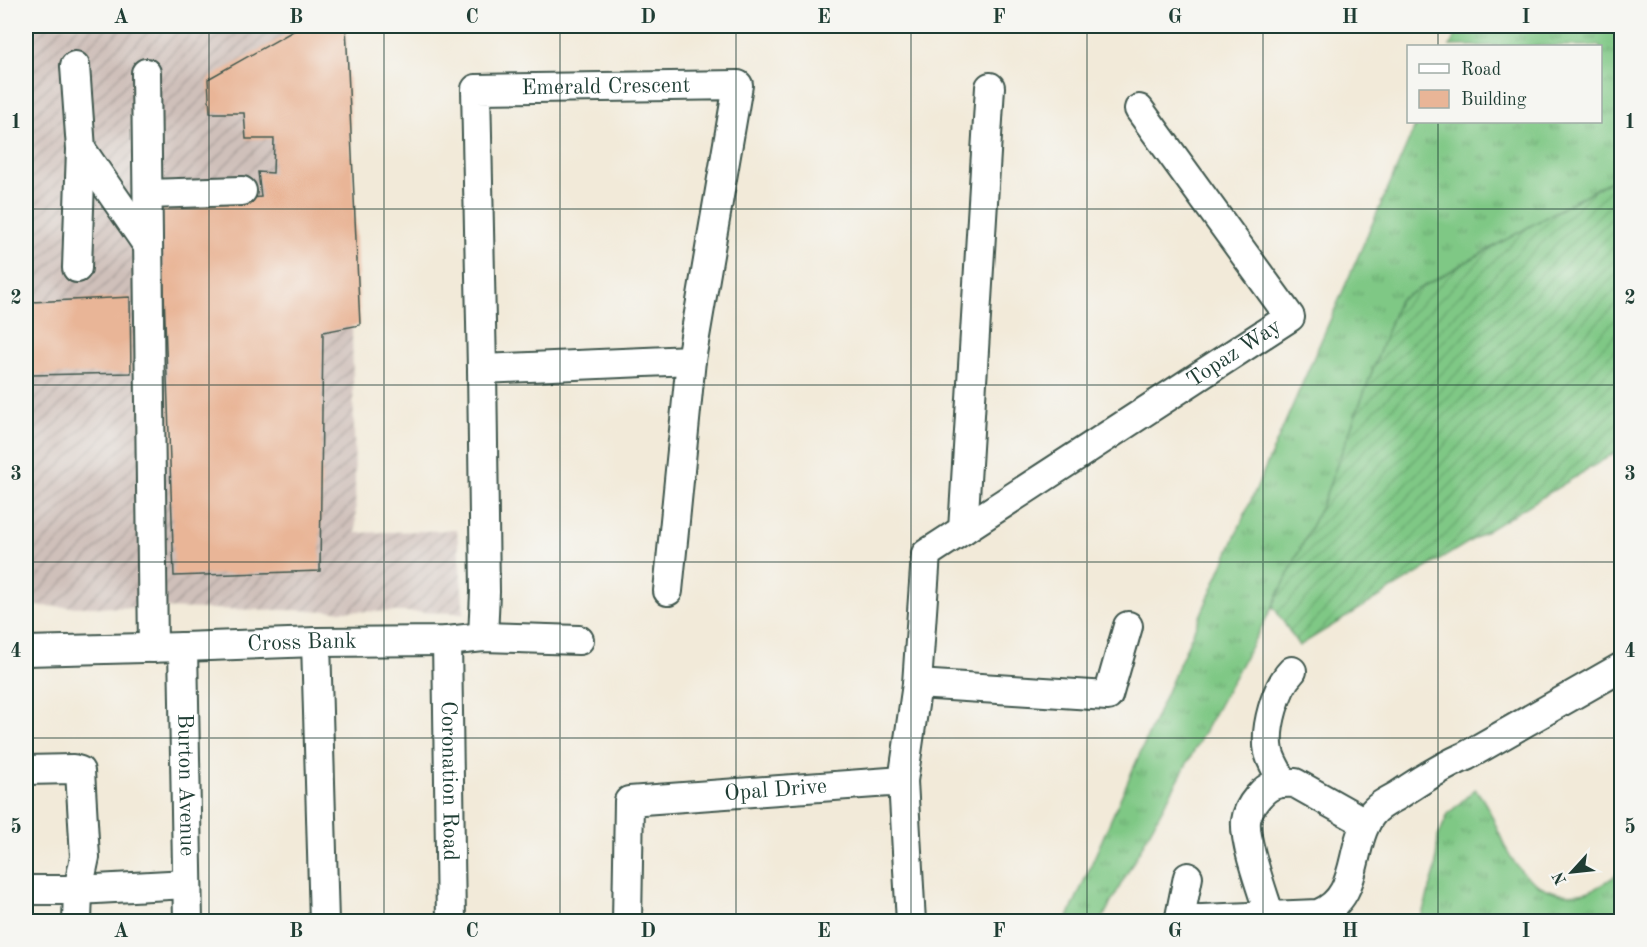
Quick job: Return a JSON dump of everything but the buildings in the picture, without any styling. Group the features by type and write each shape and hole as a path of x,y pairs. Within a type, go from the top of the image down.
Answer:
{"street":[{"path":"75,66 81,149 78,268"},
{"path":"146,73 153,648"},
{"name":"Emerald Crescent","path":"483,637 485,592 476,89 738,85 691,360 668,591"},
{"path":"963,530 990,87"},
{"name":"Topaz Way","path":"903,782 917,684 926,554 1290,317 1139,109"},
{"path":"81,149 148,246"},
{"path":"148,194 242,191"},
{"path":"482,369 691,360"},
{"path":"917,684 1108,696 1128,626"},
{"name":"Cross Bank","path":"26,651 447,640 483,637 579,640"},
{"name":"Coronation Road","path":"447,640 451,921"},
{"path":"316,642 324,921"},
{"name":"Burton Avenue","path":"183,647 188,921"},
{"path":"1188,877 1179,921 1318,914 1328,910 1336,903 1350,881 1366,823 1377,808 1444,766 1466,756 1622,667"},
{"path":"1283,782 1269,753 1268,731 1277,699 1286,677 1292,671"},
{"path":"26,770 73,769 80,771 85,857 78,890 77,921"},
{"path":"903,782 911,921"},
{"name":"Opal Drive","path":"627,921 630,801 903,782"},
{"path":"1270,916 1249,843 1246,822 1250,806 1267,787 1283,782 1295,783 1366,823"},
{"path":"26,890 78,890 187,884"}],"shaded area":[{"path":"26,26 346,26 356,533 457,530 464,613 26,606"}],"green space":[{"path":"1460,26 1621,26 1621,175 1399,300 1323,502 1273,606 1101,921 1066,922 1417,123 1602,123 1602,45 1450,45"},
{"path":"1621,175 1621,449 1299,646 1273,606 1323,502 1399,300"},
{"path":"1475,789 1489,811 1513,861 1529,879 1539,885 1561,893 1586,892 1621,872 1621,921 1420,921 1435,872 1438,837 1448,814"}]}
